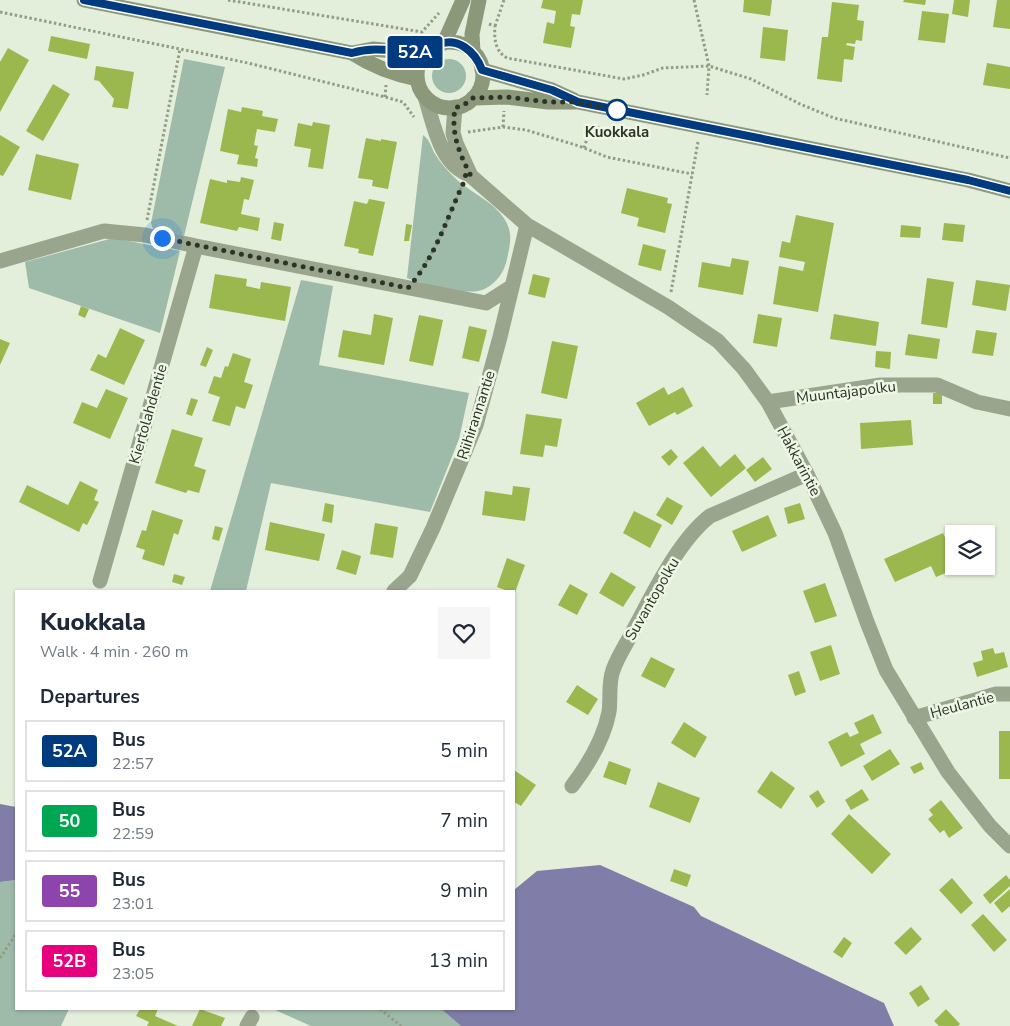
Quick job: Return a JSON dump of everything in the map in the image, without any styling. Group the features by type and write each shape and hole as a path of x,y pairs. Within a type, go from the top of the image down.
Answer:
{"main road":[{"path":"84,0 352,53 369,64 401,76 417,79"},
{"path":"444,43 463,0"},
{"path":"473,52 472,34 479,0"},
{"path":"352,53 368,49 428,51 444,43 455,43 464,46 473,52 479,60 482,70 479,90 473,98 455,108 444,108 434,104 425,97 419,88 417,79 418,67 428,51"},
{"path":"482,70 552,90 578,102"},
{"path":"473,98 507,97 548,102 578,102 959,178 1010,191"}],"street":[{"name":"Hakkarintie","path":"425,97 440,145 459,170 468,175 527,225 668,307 718,341 744,369 768,402 807,474 835,534 880,656 914,718 948,772 990,826 1010,846"},
{"name":"Hakkarintie","path":"455,108 454,133 468,175"},
{"name":"Riihirannantie","path":"395,590 410,576 433,528 476,425 500,337 527,225"},
{"path":"0,261 104,231 145,235 486,303 511,287"},
{"name":"Kiertolahdentie","path":"100,581 196,246"},
{"name":"Muuntajapolku","path":"768,402 881,385 938,385 977,402 1010,409"},
{"name":"Suvantopolku","path":"572,786 590,760 602,732 609,712 610,682 619,657 665,573 697,526 710,516 807,474"},
{"name":"Heulantie","path":"914,718 996,694 1010,694"}],"path":[{"path":"228,0 422,32 442,10 455,16"},
{"path":"504,0 496,26 495,41 504,56 563,69 624,78 643,75 664,68 709,66 751,79 800,104 834,118 1010,158"},
{"path":"694,0 709,66 707,95"},
{"path":"1,12 248,63 384,97 403,102 414,117"},
{"path":"474,21 496,26"},
{"path":"145,235 180,49"},
{"path":"584,148 591,126 612,132"},
{"path":"454,133 503,127 526,130 608,157 692,174"},
{"path":"668,307 698,142"},
{"path":"408,288 437,244 468,175"},
{"path":"0,958 15,936"},
{"path":"381,1010 400,1026"}],"green space":[{"path":"184,59 225,67 184,236 153,229 151,223"},
{"path":"449,59 461,64 466,76 461,88 449,93 437,88 432,76 437,64"},
{"path":"423,135 429,141 437,158 448,171 457,180 494,207 506,221 509,229 510,244 503,270 493,284 478,291 453,290 407,278"},
{"path":"113,238 180,251 160,333 29,288 25,262"},
{"path":"301,280 333,286 319,365 469,393 459,439 430,512 271,483 246,590 210,590"},
{"path":"15,880 15,1010 69,1010 61,1026 0,1026 0,882"},
{"path":"275,1010 442,1010 461,1026 311,1026"}],"shaded area":[{"path":"0,804 15,807 15,880 0,882"},
{"path":"600,865 694,907 701,916 884,1003 894,1026 461,1026 442,1010 515,1010 515,889 537,871"}],"building":[{"path":"543,0 583,0 580,15 572,14 570,26 575,27 571,48 543,43 547,22 554,24 556,11 541,8"},
{"path":"744,0 772,0 770,16 743,12"},
{"path":"904,0 926,0 925,5 903,2"},
{"path":"954,0 970,0 968,17 952,14"},
{"path":"997,0 1010,0 1010,29 993,27"},
{"path":"832,2 859,5 857,20 864,21 862,41 856,40 855,44 847,43 846,45 855,47 853,60 844,59 842,82 817,79 822,37 828,37"},
{"path":"922,11 949,14 945,43 918,40"},
{"path":"763,27 788,30 785,61 760,58"},
{"path":"51,36 90,44 87,59 48,51"},
{"path":"8,48 29,60 0,112 0,62"},
{"path":"987,63 1010,67 1010,89 983,85"},
{"path":"96,66 134,72 128,109 112,107 114,99 99,81 94,80"},
{"path":"53,84 70,94 43,141 26,131"},
{"path":"242,107 263,111 262,116 278,119 275,132 257,129 254,145 258,146 255,158 258,159 257,167 237,164 239,155 220,151 228,109 241,112"},
{"path":"313,122 330,125 323,169 308,167 311,149 294,146 298,123 312,126"},
{"path":"0,135 20,147 3,176 0,175"},
{"path":"366,138 397,142 388,189 372,186 373,180 358,178"},
{"path":"36,154 79,164 71,200 28,190"},
{"path":"241,177 254,180 249,200 244,199 241,214 260,218 258,231 239,227 237,231 200,223 210,179 227,183 227,180 240,182"},
{"path":"627,188 668,198 667,203 672,204 665,233 637,226 639,218 621,213"},
{"path":"369,199 385,202 373,256 358,253 359,249 344,246 354,201 367,204"},
{"path":"796,215 834,223 818,312 773,304 779,266 803,271 805,262 779,257 782,241 790,243"},
{"path":"274,222 284,224 281,241 271,239"},
{"path":"944,223 965,225 963,242 942,240"},
{"path":"406,224 412,225 409,241 404,241"},
{"path":"901,225 921,227 920,238 900,237"},
{"path":"643,244 666,250 661,271 638,265"},
{"path":"732,258 749,261 743,295 698,287 702,262 730,267"},
{"path":"215,274 247,279 246,286 260,289 261,282 291,287 285,321 209,308"},
{"path":"533,274 550,278 545,298 528,294"},
{"path":"927,278 954,282 947,328 921,324"},
{"path":"976,280 1010,285 1006,311 972,305"},
{"path":"81,306 89,309 85,318 78,315"},
{"path":"374,314 393,318 384,365 338,357 343,330 371,335"},
{"path":"758,314 782,318 777,347 753,343"},
{"path":"834,314 879,322 876,346 830,339"},
{"path":"419,315 443,320 433,366 409,361"},
{"path":"469,326 487,330 479,362 462,358"},
{"path":"120,328 145,340 124,385 90,370 98,354 106,358"},
{"path":"976,330 997,333 993,356 972,353"},
{"path":"908,334 940,339 937,359 905,355"},
{"path":"0,339 10,343 0,365"},
{"path":"552,341 578,346 567,399 541,393"},
{"path":"207,347 213,350 206,367 200,365"},
{"path":"876,351 891,352 890,369 875,367"},
{"path":"233,353 251,359 244,382 253,385 245,409 236,406 230,426 212,421 220,397 208,393 214,376 221,378 225,366 228,367"},
{"path":"664,387 668,395 683,387 693,406 677,415 675,412 649,426 636,403"},
{"path":"106,389 128,398 110,439 73,423 82,402 97,408"},
{"path":"933,393 942,393 942,404 933,404"},
{"path":"191,398 198,400 192,416 186,414"},
{"path":"526,414 562,419 557,447 545,445 543,457 520,454"},
{"path":"911,420 913,445 861,449 860,423"},
{"path":"172,429 203,438 194,466 206,470 199,493 188,490 186,493 155,483"},
{"path":"703,446 720,467 735,454 746,468 711,497 683,463"},
{"path":"671,449 678,457 669,466 661,457"},
{"path":"763,457 772,469 755,482 746,470"},
{"path":"80,481 98,490 94,500 99,502 87,525 83,523 79,532 19,502 27,485 68,505"},
{"path":"513,486 530,488 525,521 482,515 485,491 512,495"},
{"path":"667,497 683,506 672,525 656,515"},
{"path":"325,503 334,505 332,523 322,521"},
{"path":"800,503 805,519 788,524 784,508"},
{"path":"152,510 183,520 178,535 174,533 164,566 142,559 145,550 136,547 142,530 146,531"},
{"path":"634,511 662,525 650,548 623,533"},
{"path":"768,515 777,536 742,552 732,531"},
{"path":"270,522 325,534 319,561 265,550"},
{"path":"375,523 398,527 393,558 370,554"},
{"path":"215,526 223,528 219,541 212,539"},
{"path":"943,533 945,537 945,573 936,577 931,566 895,582 884,559"},
{"path":"342,550 361,556 356,575 336,569"},
{"path":"507,558 525,565 515,592 515,590 505,590 497,587"},
{"path":"611,572 636,587 623,607 599,593"},
{"path":"174,574 185,577 182,585 172,582"},
{"path":"825,583 837,616 815,623 803,591"},
{"path":"570,584 588,594 577,615 558,605"},
{"path":"831,645 840,674 820,681 810,652"},
{"path":"993,648 995,654 1004,652 1008,667 977,677 973,663 983,660 981,651"},
{"path":"651,657 675,669 665,688 641,676"},
{"path":"799,671 806,692 795,696 788,675"},
{"path":"577,685 598,699 588,715 566,702"},
{"path":"873,714 882,733 860,744 865,754 841,767 828,742 847,732 850,737 859,733 854,723"},
{"path":"684,722 707,737 695,758 671,743"},
{"path":"999,731 1010,731 1010,779 999,779"},
{"path":"890,749 900,764 872,781 863,766"},
{"path":"609,761 631,769 626,785 603,777"},
{"path":"921,762 924,769 914,774 910,767"},
{"path":"515,771 536,785 521,806 515,803"},
{"path":"771,771 795,788 781,809 757,792"},
{"path":"658,782 700,798 690,823 649,807"},
{"path":"862,789 869,800 851,810 845,800"},
{"path":"818,790 825,802 817,808 809,796"},
{"path":"941,800 963,828 949,838 944,830 940,833 928,819 933,815 929,810"},
{"path":"849,814 891,854 872,874 831,834"},
{"path":"674,869 691,875 687,887 670,881"},
{"path":"1006,875 1010,880 1010,886 990,904 983,895"},
{"path":"952,878 973,903 961,914 939,890"},
{"path":"1010,889 1010,906 1002,913 994,903"},
{"path":"983,914 1007,940 994,952 971,925"},
{"path":"911,927 922,939 906,955 894,943"},
{"path":"844,937 852,943 842,958 833,952"},
{"path":"921,985 930,999 918,1007 909,993"},
{"path":"946,1009 960,1024 958,1026 939,1026 934,1021"},
{"path":"139,1010 158,1010 155,1016 178,1026 147,1026 149,1022 136,1016"},
{"path":"200,1010 225,1018 221,1026 192,1026"}],"bus line":[{"name":"52A","path":"84,0 352,53 368,49 421,52 428,51 444,43 455,43 473,52 479,60 482,70 540,86 578,102 968,180 1010,191"}],"place":[{"name":"Kuokkala","path":"617,110"}],"route":[{"path":"162,238 408,288 437,244 466,174 471,176 456,143 453,119 455,108 473,98 507,97 548,102 578,102 620,111 617,110"}]}
